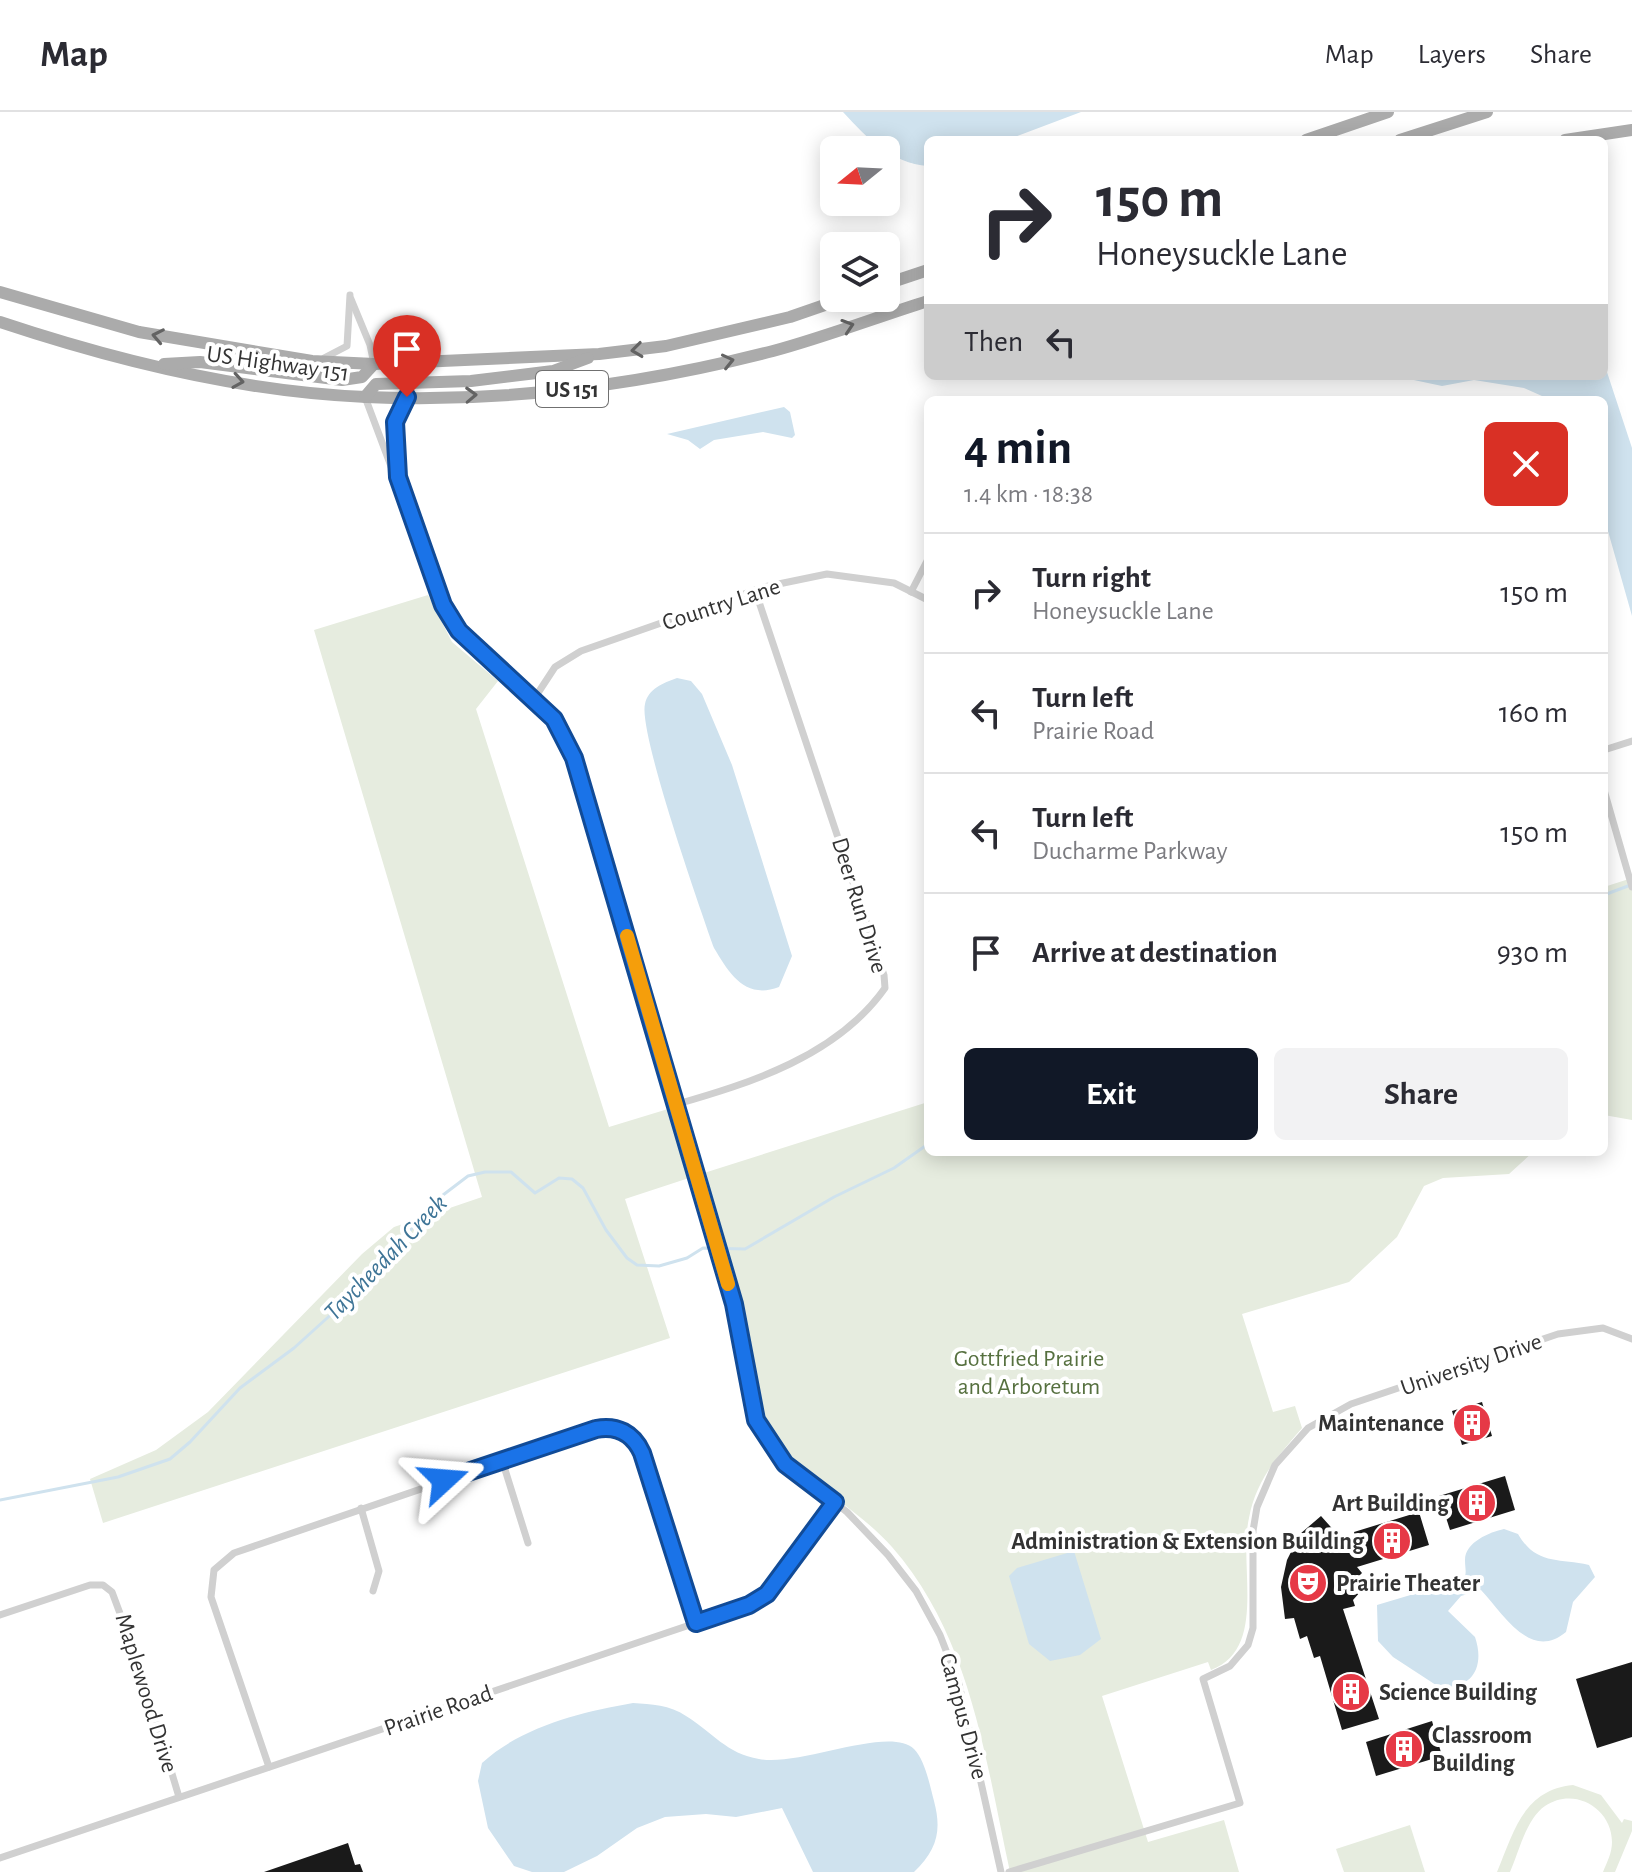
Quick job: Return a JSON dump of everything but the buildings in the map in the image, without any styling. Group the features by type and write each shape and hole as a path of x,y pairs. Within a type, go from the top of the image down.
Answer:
{"main road":[{"path":"1313,136 1366,112"},
{"path":"1316,136 1388,112"},
{"path":"1412,136 1487,112"},
{"path":"1592,136 1632,130"},
{"path":"900,279 924,271"},
{"name":"US Highway 151","path":"0,292 139,332 312,361 374,364 599,354 666,346 779,320 820,306"},
{"name":"US Highway 151","path":"0,322 152,365 283,389 365,397 407,397 516,394 661,376 774,350 924,302"},
{"path":"365,397 376,384 471,381 553,371 599,354"},
{"path":"152,365 200,362 355,380 374,364"}],"street":[{"path":"312,361 331,356 347,346 350,295 370,345 374,364"},
{"path":"365,397 371,419 398,477"},
{"path":"398,477 395,422 407,397"},
{"name":"Campus Drive","path":"398,477 443,605 459,631 554,719 574,758 721,1259 740,1333 750,1399 760,1429 785,1464 835,1502 872,1536 903,1573 949,1652 965,1706 1001,1872"},
{"path":"911,592 924,567"},
{"name":"Country Lane","path":"534,699 555,667 581,651 755,590 827,574 882,580 924,598"},
{"name":"Deer Run Drive","path":"674,1105 754,1080 826,1043 866,1012 885,988 884,975 848,864 755,590"},
{"path":"1608,749 1632,741"},
{"path":"1608,804 1632,887"},
{"name":"University Drive","path":"1009,1872 1240,1803 1203,1679 1230,1666 1249,1641 1257,1507 1275,1465 1299,1435 1351,1404 1558,1334 1603,1328 1632,1339"},
{"path":"269,1767 210,1592 216,1567 238,1552 502,1460 601,1428 619,1429 634,1439 642,1453 696,1623"},
{"path":"502,1460 528,1543"},
{"name":"Prairie Road","path":"0,1858 749,1605 767,1594 835,1502"},
{"path":"361,1508 379,1571 373,1591"},
{"name":"Maplewood Drive","path":"0,1615 90,1585 103,1585 111,1591 140,1667 179,1797"}],"green space":[{"path":"428,595 452,642 498,681 476,709 609,1127 668,1109 689,1178 625,1199 670,1338 103,1523 90,1479 156,1450 208,1412 362,1254 394,1227 482,1197 314,630"},
{"path":"1632,878 1632,1120 1608,1116 1608,886"},
{"name":"Gottfried Prairie and Arboretum","path":"924,1103 924,1156 1529,1156 1509,1174 1443,1178 1424,1186 1397,1237 1349,1282 1242,1314 1273,1412 1295,1406 1302,1428 1269,1469 1252,1504 1247,1537 1247,1604 1239,1644 1229,1659 1211,1670 1208,1662 1102,1696 1148,1842 1224,1820 1239,1872 1010,1872 983,1743 957,1659 940,1620 919,1582 892,1547 795,1463 781,1448 764,1417 755,1388 744,1313 704,1173"},
{"path":"1573,1785 1601,1795 1622,1823 1624,1819 1632,1821 1632,1831 1615,1872 1603,1872 1612,1842 1606,1819 1589,1804 1568,1798 1556,1800 1538,1812 1528,1827 1510,1872 1497,1872 1515,1828 1531,1804 1542,1795"},
{"path":"1410,1825 1425,1872 1344,1872 1336,1849"}],"water":[{"path":"843,112 1081,112 1018,136 924,136 924,165 900,159 900,136 867,136"},
{"path":"1608,375 1632,448 1632,616 1608,531 1608,396 1542,396 1524,388 1474,380 1608,380"},
{"path":"1414,380 1474,380 1442,386"},
{"path":"784,407 790,412 795,435 792,438 763,432 714,440 700,449 688,440 667,434"},
{"path":"677,678 691,681 702,694 732,765 792,956 779,987 757,990 747,987 732,975 714,948 685,862 660,784 645,721 645,704 649,694"},
{"path":"1504,1529 1518,1534 1540,1556 1589,1565 1595,1577 1573,1602 1566,1632 1553,1640 1529,1638 1518,1631 1481,1590 1461,1596 1448,1611 1475,1637 1477,1666 1474,1674 1460,1685 1439,1687 1393,1657 1378,1641 1377,1605 1464,1579 1469,1548 1486,1535"},
{"path":"1074,1551 1101,1639 1080,1655 1050,1661 1029,1644 1009,1576 1017,1568"},
{"path":"633,1703 674,1709 729,1747 759,1759 776,1760 865,1744 902,1743 918,1754 929,1781 937,1822 933,1848 914,1872 813,1872 782,1808 736,1817 706,1814 665,1817 637,1828 597,1856 564,1872 532,1872 514,1866 488,1828 478,1781 482,1763 515,1740 553,1723"}],"waterway":[{"name":"Taycheedah Creek","path":"1608,894 1628,886"},
{"name":"Taycheedah Creek","path":"0,1500 118,1477 170,1459 240,1388 294,1348 336,1310 443,1195 468,1176 485,1172 511,1172 535,1193 559,1178 572,1179 583,1188 606,1230 627,1258 637,1265 659,1266 687,1258 703,1248 745,1249 834,1197 894,1168 924,1147"}],"slow traffic":[{"path":"627,936 728,1284"}],"place":[{"name":"Maintenance","path":"1472,1423"},
{"name":"Art Building","path":"1477,1503"},
{"name":"Administration & Extension Building","path":"1392,1541"},
{"name":"Prairie Theater","path":"1308,1583"},
{"name":"Science Building","path":"1351,1692"},
{"name":"Classroom Building","path":"1404,1749"}],"route":[{"path":"407,397 395,422 398,477 443,605 459,631 554,719 574,758 734,1304 756,1420 785,1464 835,1502 767,1594 749,1605 696,1623 640,1447 626,1432 611,1427 596,1429 444,1480"}]}
